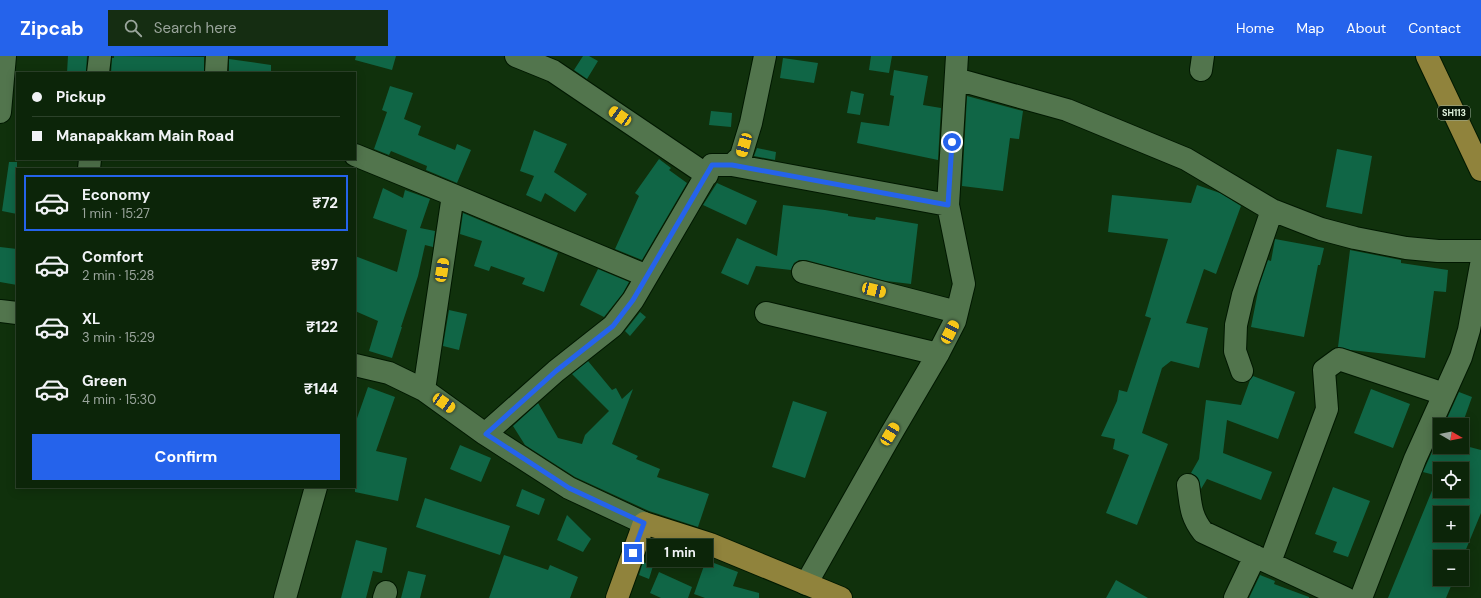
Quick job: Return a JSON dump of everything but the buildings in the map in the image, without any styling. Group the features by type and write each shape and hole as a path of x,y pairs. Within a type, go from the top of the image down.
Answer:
{"main road":[{"name":"SH113","path":"1427,56 1481,170"},
{"path":"617,598 644,523 710,544 841,598"}],"street":[{"path":"0,112 7,80 5,56"},
{"path":"98,72 100,56"},
{"path":"216,72 217,56"},
{"path":"516,56 556,64 707,175"},
{"path":"732,165 741,156 751,123 765,56"},
{"path":"806,584 890,434 938,354 955,321 964,284 948,205 957,56"},
{"path":"956,79 1074,112 1186,159 1272,210 1321,230 1406,248 1438,251 1481,251"},
{"path":"356,155 647,276"},
{"path":"486,434 556,371 613,326 633,300 712,165 732,165 948,205"},
{"path":"424,390 453,195"},
{"path":"1242,371 1235,351 1236,325 1243,295 1272,210"},
{"path":"1361,598 1415,459 1460,358 1469,330 1481,266"},
{"path":"803,272 957,312"},
{"path":"0,311 16,313"},
{"path":"766,313 938,354"},
{"path":"1235,598 1263,559 1327,409 1324,370 1339,359 1444,394"},
{"path":"356,365 388,373 424,390 486,434 569,488 644,523"},
{"path":"1188,484 1191,509 1195,521 1203,532 1346,598"},
{"path":"285,598 316,488"}],"route":[{"path":"633,553 644,523 569,488 486,434 556,371 613,326 633,300 712,165 732,165 948,205 952,142"}]}
